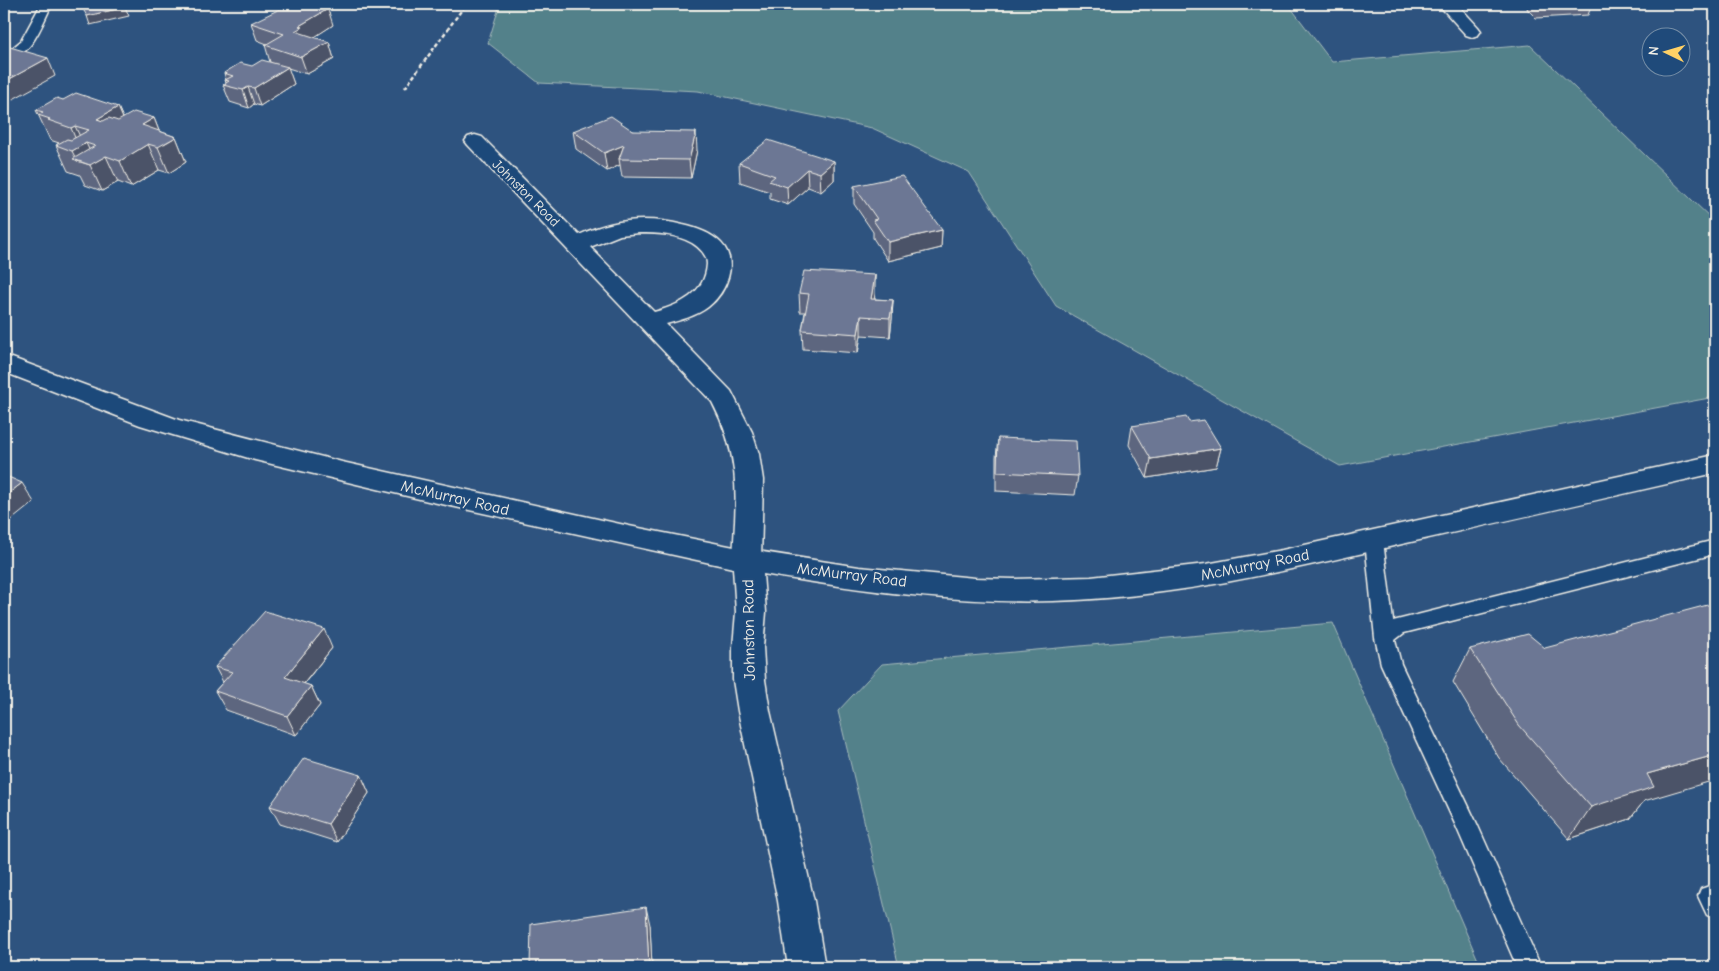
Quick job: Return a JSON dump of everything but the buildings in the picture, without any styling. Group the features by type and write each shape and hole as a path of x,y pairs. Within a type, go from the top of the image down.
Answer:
{"main road":[{"path":"1447,4 1472,31"},
{"name":"Johnston Road","path":"475,141 722,397 736,424 746,456 749,495 748,560 751,612 748,647 754,711 796,901 806,967"},
{"path":"577,245 599,234 626,227 653,225 679,229 700,238 715,252 720,268 715,285 700,301 678,314 650,321"},
{"name":"McMurray Road","path":"4,363 98,402 172,427 429,492 748,560 934,586 976,589 1045,590 1168,581 1216,574 1374,541 1715,464"}],"lane":[{"path":"4,58 11,56 27,42 46,4"},
{"path":"1374,541 1385,638 1391,664 1467,826 1508,924 1529,967"},
{"path":"1385,638 1398,627 1715,547"},
{"path":"1715,894 1709,896 1715,908"}],"path":[{"path":"405,88 466,4"}],"green space":[{"path":"500,4 1288,4 1332,62 1530,45 1715,222 1715,397 1340,466 1056,306 969,172 872,128 698,91 539,83 488,43"},
{"path":"1333,623 1481,967 899,967 838,711 882,664"}]}
